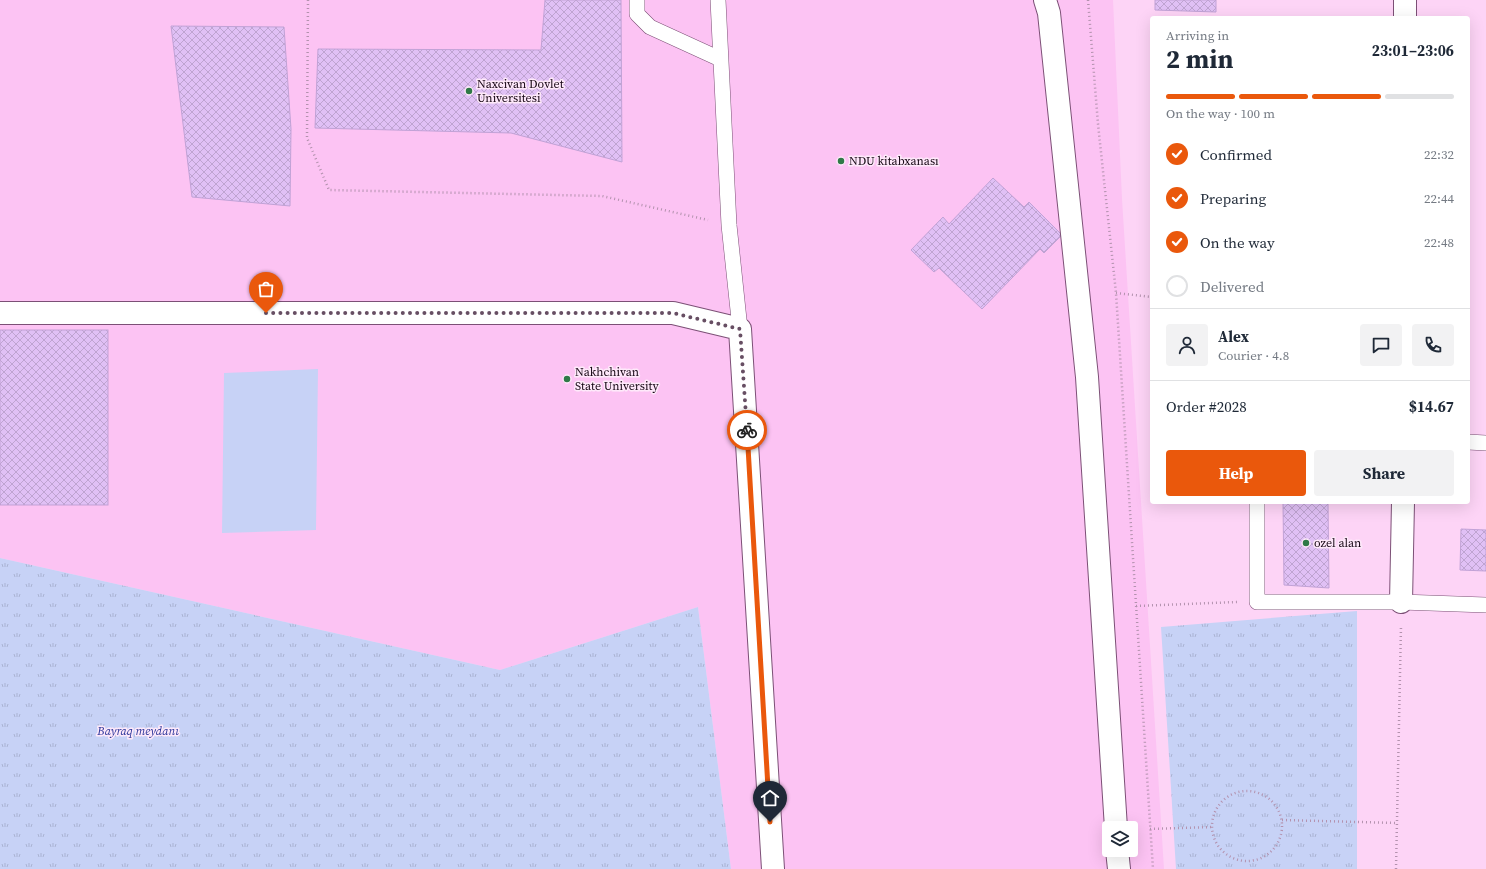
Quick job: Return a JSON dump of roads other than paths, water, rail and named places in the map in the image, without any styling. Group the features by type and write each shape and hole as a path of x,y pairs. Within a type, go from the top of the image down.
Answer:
{"street":[{"path":"1044,0 1049,13 1087,377 1116,821"},
{"path":"1405,0 1405,16"},
{"path":"0,312 673,313 740,329 773,869"},
{"path":"1401,602 1403,504"},
{"path":"1118,857 1119,869"}],"lane":[{"path":"637,0 637,14 650,27 720,59"},
{"path":"718,0 729,225 740,329"},
{"path":"1470,442 1486,443"},
{"path":"1257,504 1257,602 1401,602 1486,605"}],"place":[{"name":"Naxcivan Dovlet Universitesi","path":"469,91"},
{"name":"NDU kitabxanası","path":"841,161"},
{"name":"Nakhchivan State University","path":"567,379"},
{"name":"ozel alan","path":"1306,543"}],"park label":[{"name":"Bayraq meydanı","path":"138,731"}]}
